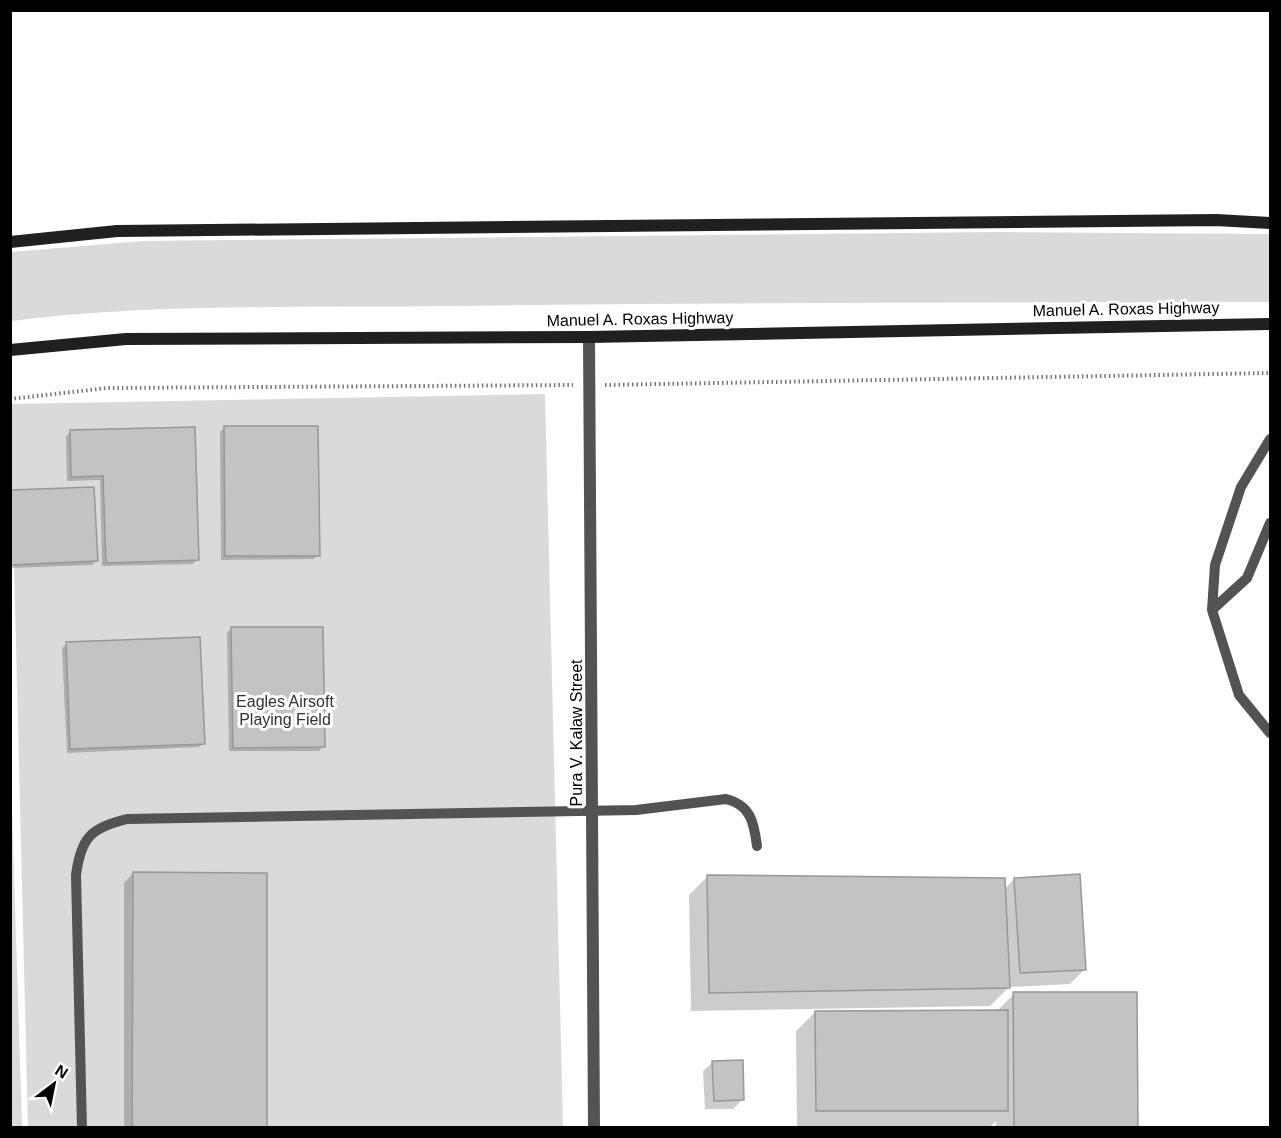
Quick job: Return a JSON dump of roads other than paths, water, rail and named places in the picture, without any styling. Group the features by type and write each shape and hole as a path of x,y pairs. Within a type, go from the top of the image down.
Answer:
{"main road":[{"path":"10,242 117,231 1192,221 1270,223"},
{"name":"Manuel A. Roxas Highway","path":"10,350 126,339 589,338 1270,324"}],"street":[{"name":"Pura V. Kalaw Street","path":"589,338 594,1128"}],"lane":[{"path":"1270,439 1238,498 1215,565 1212,610 1239,695 1270,733"},
{"path":"1212,610 1247,578 1270,523"},
{"path":"82,1128 76,875 79,856 86,839 96,829 127,819 636,810 726,799 738,802 747,810 754,821 757,846"}],"park label":[{"name":"Eagles Airsoft Playing Field","path":"285,710"}]}
